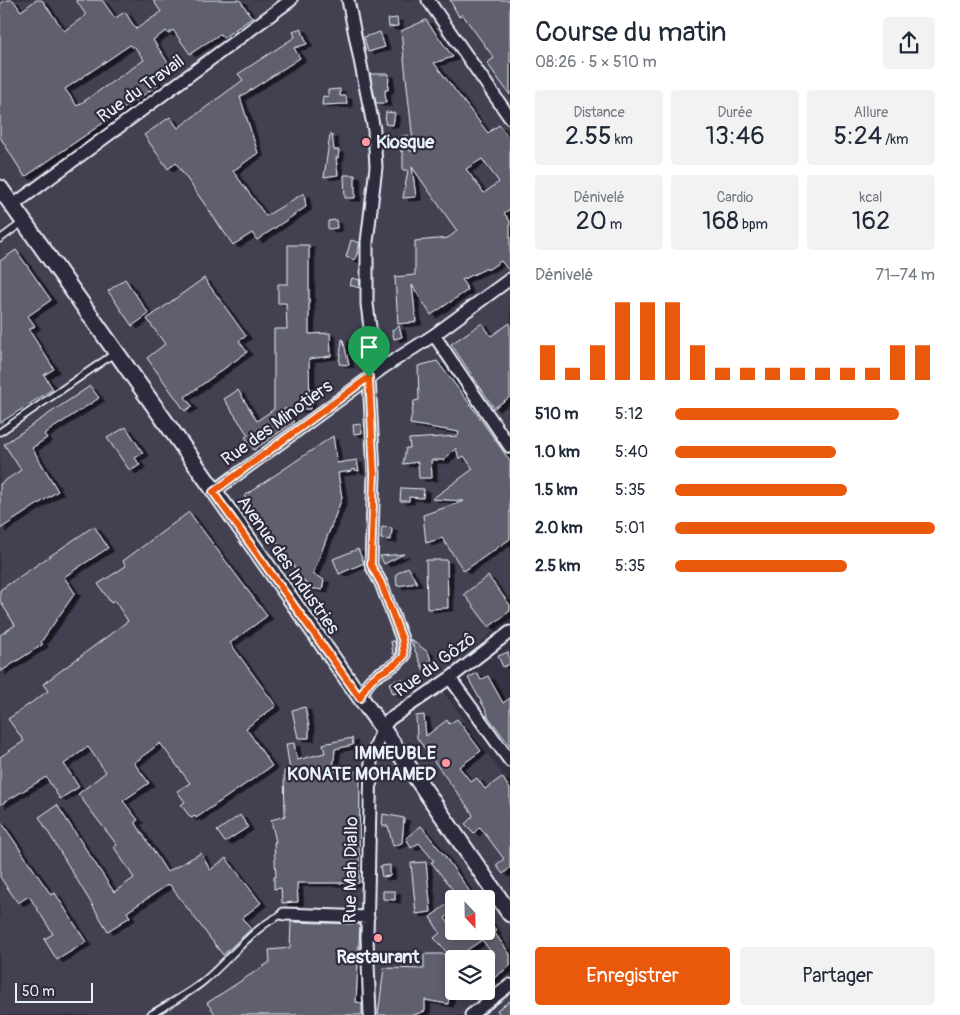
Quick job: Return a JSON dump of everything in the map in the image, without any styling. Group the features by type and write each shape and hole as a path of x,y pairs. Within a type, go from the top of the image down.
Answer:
{"street":[{"name":"Rue du Travail","path":"12,206 291,0"},
{"path":"348,0 374,130 376,167 368,242 367,304 371,335 384,366"},
{"path":"428,0 510,118"},
{"name":"Avenue des Industries","path":"0,188 213,492 382,728 510,914"},
{"name":"Rue des Minotiers","path":"213,492 384,366 434,335 510,279"},
{"path":"434,335 510,447"},
{"path":"360,698 366,684 378,672 391,667 404,656 402,639 381,583 371,565 374,474 369,377"},
{"name":"Rue du Gôzô","path":"382,728 390,719 450,678 510,632"},
{"path":"450,678 510,761"},
{"name":"Rue Mah Diallo","path":"370,1015 368,917 371,760 382,728"},
{"path":"284,914 368,917"},
{"path":"471,1015 510,985"}],"lane":[{"path":"0,239 24,222"},
{"path":"0,432 115,353"},
{"path":"150,1015 203,982 256,931 274,917 284,914"}],"shaded area":[{"path":"0,0 510,0 510,617 441,677 443,691 510,785 510,1015 0,1015"}],"building":[{"path":"6,0 13,0 21,11 36,0 42,0 64,31 86,15 76,0 102,0 115,18 125,12 136,29 161,12 153,0 240,0 252,18 223,38 220,34 190,54 173,30 168,34 166,31 153,40 171,67 154,79 158,85 25,177 0,137 0,4","holes":["130,45 132,48 134,46 144,60 77,106 65,89"]},
{"path":"450,0 510,0 510,95 487,63 494,58 462,14 459,17"},
{"path":"397,18 398,26 389,27 388,19"},
{"path":"426,20 453,57 434,63 488,133 499,125 510,139 510,209 504,213 510,221 510,272 501,261 489,269 485,269 462,280 468,290 431,315 412,285 416,322 398,324 395,277 415,275 415,241 448,238 457,231 412,167 416,197 403,198 408,170 403,170 403,154 400,151 403,151 402,136 408,135 410,151 414,151 401,31","holes":["482,159 499,182 484,193 466,169"]},
{"path":"301,28 307,44 294,48 300,58 240,97 258,153 233,171 266,216 304,193 306,207 257,240 252,233 233,245 176,163 168,169 144,135 170,117 178,128 243,80 238,74 295,37 293,31"},
{"path":"380,32 385,47 368,52 364,37"},
{"path":"370,74 389,74 388,90 385,90 386,103 376,103"},
{"path":"340,89 340,96 346,96 347,104 322,105 323,96 328,97 328,90"},
{"path":"386,112 395,113 393,125 385,124"},
{"path":"330,135 332,135 334,150 339,150 338,158 336,158 338,175 324,177"},
{"path":"344,175 355,175 355,198 345,198"},
{"path":"336,220 337,228 328,229 328,221"},
{"path":"351,240 360,243 355,260 346,257"},
{"path":"288,245 309,245 309,334 330,333 331,356 309,359 310,409 284,409 294,422 254,450 245,437 248,435 224,399 238,390 257,421 274,409 274,329 287,329 286,303 278,303 278,284 288,284"},
{"path":"16,250 51,300 28,316 35,326 29,330 54,369 44,375 53,389 0,423 0,261"},
{"path":"204,278 246,336 239,341 247,352 185,397 192,406 185,411 147,358 165,344 147,319"},
{"path":"352,278 360,280 359,288 350,285"},
{"path":"125,279 149,314 132,326 108,291"},
{"path":"482,323 491,336 510,323 510,397 494,408 451,344"},
{"path":"399,326 402,337 394,339 392,330"},
{"path":"343,339 349,365 339,364"},
{"path":"437,361 510,461 510,539 464,571 442,538 426,543 423,515 464,501 432,499 473,469 464,456 459,459 456,448 444,460 431,460 432,478 419,478 418,462 403,464 406,448 410,448 409,439 458,436 459,432 410,424 414,401 419,400 418,366"},
{"path":"90,386 99,398 44,434 47,438 32,448 58,491 0,529 0,484 21,470 4,444"},
{"path":"361,424 362,433 354,434 353,425"},
{"path":"126,427 143,453 135,458 140,465 130,471 107,438"},
{"path":"333,436 337,463 357,460 359,471 352,469 352,471 338,473 342,498 313,574 324,580 322,590 309,588 244,496"},
{"path":"401,488 424,489 423,498 409,497 409,501 400,501"},
{"path":"189,512 267,616 230,643 276,706 246,728 272,766 196,818 195,816 191,818 181,805 185,802 177,791 190,783 160,743 134,763 149,783 123,801 138,820 135,822 167,872 201,853 210,870 226,858 261,903 242,918 251,929 223,955 169,884 127,912 130,917 108,931 39,817 57,805 114,892 134,878 114,847 117,845 78,794 106,772 88,747 64,764 79,787 60,799 46,777 0,805 0,757 24,741 8,719 48,691 43,684 128,621 114,600 111,603 98,584 126,566 123,561"},
{"path":"94,526 108,548 64,577 75,593 41,642 43,644 0,672 0,635 15,625 0,601 0,590"},
{"path":"382,527 392,528 391,540 381,539"},
{"path":"358,549 364,563 339,574 333,559"},
{"path":"404,554 384,564 380,556"},
{"path":"426,560 447,560 448,608 427,609"},
{"path":"408,567 417,583 397,586 396,574"},
{"path":"488,576 510,605 510,611 489,627 464,594"},
{"path":"410,639 428,652 434,667 424,671"},
{"path":"391,641 395,641 396,654 393,654"},
{"path":"508,652 510,664 503,667 498,656"},
{"path":"477,673 481,680 488,676 503,703 510,698 510,746 487,715 468,678"},
{"path":"402,679 405,690 393,694 389,683"},
{"path":"305,707 309,726 309,738 298,738 292,710"},
{"path":"424,715 426,736 447,720 449,724 457,719 481,751 459,767 471,782 477,778 485,789 502,777 510,789 510,868 503,874 496,865 504,859 480,827 474,833 465,824 473,816 472,813 417,738 416,716"},
{"path":"352,738 353,745 335,749 333,771 360,772 359,883 297,883 298,902 282,903 281,888 274,889 274,877 276,877 274,842 276,842 271,820 285,816 284,771 290,771 286,744 294,743 297,760 325,753 323,744"},
{"path":"383,814 404,818 402,843 393,846 388,826 382,826"},
{"path":"240,815 248,827 225,842 217,831"},
{"path":"0,820 51,895 55,893 86,942 57,960 44,939 53,934 29,896 18,903 0,877"},
{"path":"421,826 469,890 453,890 431,862 434,861 419,843 411,848 406,838"},
{"path":"426,862 431,912 416,914 411,863"},
{"path":"390,865 390,876 382,877 380,866"},
{"path":"383,891 395,891 395,900 383,899"},
{"path":"445,906 445,940 482,940 467,950 445,951 434,938 440,933 430,917"},
{"path":"291,922 360,924 356,1002 362,1003 362,1015 216,1015 207,1003 270,962 269,950 290,948"},
{"path":"495,933 510,954 510,966 495,977 495,950 490,950 482,940 495,940"},
{"path":"424,954 445,954 445,1000 449,1000 448,1004 425,1000 425,1011 414,1015 378,1015 384,968 424,969"},
{"path":"510,1001 510,1015 500,1015 497,1010"}],"place":[{"name":"Kiosque","path":"366,142"},
{"name":"IMMEUBLE KONATE MOHAMED","path":"446,763"},
{"name":"Restaurant","path":"378,938"}],"route":[{"path":"369,377 374,474 371,565 373,572 381,583 402,639 404,656 391,667 378,672 366,684 360,698 213,492 369,377"}]}
